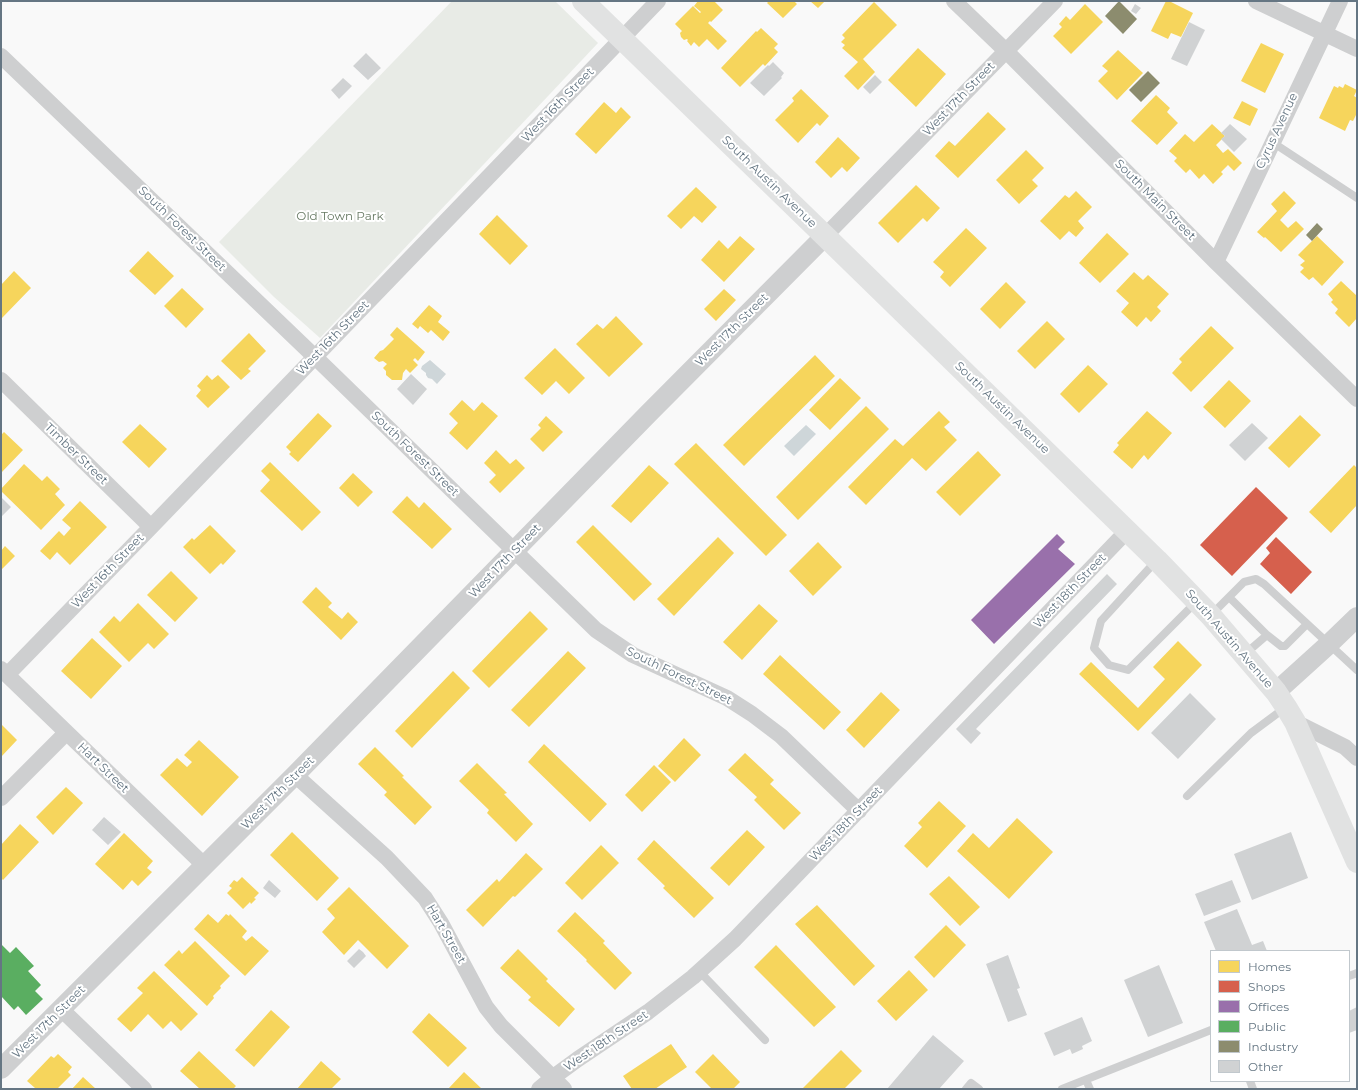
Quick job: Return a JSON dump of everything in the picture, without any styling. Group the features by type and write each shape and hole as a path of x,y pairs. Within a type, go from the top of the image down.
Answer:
{"main road":[{"name":"South Austin Avenue","path":"583,1 1157,560 1204,608 1244,654 1285,707 1357,862"}],"street":[{"name":"West 16th Street","path":"4,672 151,527 658,1"},
{"name":"South Main Street","path":"954,1 1006,51 1216,262 1357,398"},
{"name":"West 17th Street","path":"1,1069 295,775 1055,1"},
{"path":"1256,1 1357,49"},
{"name":"Cyrus Avenue","path":"1216,262 1323,33 1340,1"},
{"name":"South Forest Street","path":"1,56 315,357 596,630 632,655 727,698 752,714 781,736 859,810"},
{"name":"Timber Street","path":"1,380 151,527"},
{"name":"West 18th Street","path":"539,1089 552,1078 648,1012 699,971 735,939 1127,531"},
{"path":"1357,617 1329,644 1285,707 1345,747 1357,758"},
{"name":"Hart Street","path":"4,672 205,866"},
{"path":"1,798 66,733"},
{"name":"Hart Street","path":"295,775 388,858 424,898 441,923 486,1007 501,1026 564,1089"},
{"path":"61,1009 144,1089"}],"lane":[{"path":"1272,142 1357,198"},
{"path":"1157,560 1101,621 1094,648 1109,665 1128,670 1204,608 1229,597 1244,582 1256,579 1264,584 1357,670"},
{"path":"1229,597 1267,635 1281,646 1285,646 1307,624"},
{"path":"1244,654 1267,635"},
{"path":"1187,796 1251,733 1285,707"},
{"path":"699,971 766,1040"},
{"path":"1062,1089 1210,1030"},
{"path":"1086,1080 1090,1089"},
{"path":"966,1089 971,1083 979,1089"}],"green space":[{"name":"Old Town Park","path":"452,1 555,1 598,43 320,338 274,297 219,242"}],"shaded area":[{"path":"430,360 446,374 437,384 432,379 428,378 426,373 421,369 422,366"},
{"path":"806,425 816,434 794,456 784,446"}],"building: Homes":[{"path":"698,1 714,1 723,10 711,22 710,21 708,23 727,41 718,50 707,39 699,47 694,42 691,46 687,39 684,40 681,37 680,33 682,31 675,24 693,6 700,13 701,12 694,6"},
{"path":"769,1 794,1 797,4 783,18 767,3"},
{"path":"810,1 825,1 818,8"},
{"path":"1166,1 1169,1 1193,13 1181,37 1171,33 1168,39 1151,31"},
{"path":"874,2 897,25 863,59 875,72 858,90 844,76 858,62 842,48 845,45 841,42 845,38 842,35"},
{"path":"1085,4 1103,22 1071,54 1053,36 1062,27 1059,24 1066,16 1070,20"},
{"path":"761,28 778,44 774,48 778,52 765,66 763,64 740,87 721,68 756,31 757,32"},
{"path":"1261,43 1284,54 1265,93 1241,81"},
{"path":"918,48 946,74 916,107 888,80"},
{"path":"1118,50 1143,73 1117,100 1098,81 1108,71 1102,66"},
{"path":"1345,84 1357,90 1354,96 1357,98 1357,113 1353,121 1350,120 1345,131 1319,118 1334,86 1343,88"},
{"path":"801,89 829,116 820,126 817,123 798,143 775,120 794,101 792,98"},
{"path":"1156,95 1170,108 1167,112 1178,123 1157,145 1131,121"},
{"path":"1242,101 1258,109 1250,126 1233,118"},
{"path":"604,102 616,113 621,107 631,117 596,154 575,134"},
{"path":"988,112 1006,129 958,178 935,156 949,141 955,146"},
{"path":"1212,124 1225,136 1216,145 1223,153 1228,149 1242,163 1234,171 1228,165 1221,172 1223,174 1213,184 1204,174 1199,179 1190,169 1186,173 1174,161 1177,158 1169,151 1185,134 1194,142"},
{"path":"838,137 860,158 847,172 842,167 831,178 815,162"},
{"path":"1026,150 1044,168 1032,180 1038,186 1019,204 996,180"},
{"path":"916,185 940,208 927,222 923,218 898,243 878,223"},
{"path":"696,187 717,207 702,223 694,216 681,229 667,216"},
{"path":"1076,191 1092,207 1078,221 1084,228 1076,237 1069,231 1060,240 1040,221 1065,195 1069,198"},
{"path":"1284,191 1296,203 1280,220 1288,228 1296,221 1304,229 1281,252 1265,237 1264,238 1257,232 1277,211 1271,204"},
{"path":"497,215 528,246 510,265 479,234"},
{"path":"966,228 987,248 950,287 940,277 944,272 933,262"},
{"path":"1107,233 1129,254 1100,283 1079,263"},
{"path":"740,236 755,249 724,282 701,260 719,240 728,249"},
{"path":"1317,236 1344,262 1322,286 1313,277 1309,280 1300,272 1304,268 1300,265 1305,261 1298,255"},
{"path":"148,251 174,276 155,295 129,271"},
{"path":"14,271 31,288 2,318 1,285"},
{"path":"1134,272 1143,280 1148,275 1169,294 1157,307 1161,311 1151,322 1146,317 1137,327 1121,312 1129,303 1116,291"},
{"path":"1341,281 1357,296 1357,318 1349,327 1335,313 1338,309 1331,302 1333,300 1328,294"},
{"path":"1006,282 1026,302 1000,329 980,309"},
{"path":"182,288 204,309 186,328 164,306"},
{"path":"724,289 736,300 716,321 704,309"},
{"path":"429,305 442,316 438,322 450,332 443,341 431,330 428,333 420,326 418,329 412,324"},
{"path":"616,316 643,344 609,377 576,344 597,324 603,329"},
{"path":"1047,321 1065,339 1035,369 1017,351"},
{"path":"1211,326 1234,348 1191,392 1172,373 1182,362 1179,359"},
{"path":"397,327 425,352 418,361 415,358 413,360 418,365 410,373 406,369 403,373 402,380 392,380 386,375 386,371 383,368 387,364 383,361 379,362 374,358 394,339 390,335"},
{"path":"249,333 266,351 248,369 251,371 241,380 221,361"},
{"path":"555,348 585,378 569,394 556,381 542,395 524,378"},
{"path":"815,355 835,376 744,466 723,445"},
{"path":"1088,365 1108,384 1079,413 1060,394"},
{"path":"207,375 212,380 218,375 230,387 208,408 196,396 201,390 197,386"},
{"path":"840,378 861,398 830,430 809,410"},
{"path":"1229,380 1251,401 1225,428 1203,407"},
{"path":"462,400 474,411 482,402 498,416 467,450 449,433 458,423 449,414"},
{"path":"866,406 889,429 798,520 776,497"},
{"path":"939,411 950,422 944,427 957,440 926,471 912,458 866,505 848,487 895,439 903,446"},
{"path":"1147,411 1172,433 1148,460 1144,455 1132,469 1113,452 1119,445 1117,443"},
{"path":"318,413 332,426 298,462 289,454 291,452 286,447"},
{"path":"1300,415 1321,435 1289,468 1268,448"},
{"path":"546,416 563,432 543,452 530,439 541,428 538,425"},
{"path":"140,424 167,449 149,468 122,442"},
{"path":"4,432 23,450 1,473 1,435"},
{"path":"696,443 787,535 766,556 674,464"},
{"path":"496,450 510,464 516,459 525,468 500,493 489,482 496,475 484,463"},
{"path":"978,451 1001,475 960,516 936,492"},
{"path":"270,462 321,512 302,531 260,491 270,480 261,471"},
{"path":"24,464 42,481 47,476 60,489 55,494 65,505 41,530 1,491 1,489"},
{"path":"649,465 669,483 631,523 611,506"},
{"path":"1354,465 1357,468 1357,505 1331,533 1309,512"},
{"path":"353,473 373,492 358,507 339,488"},
{"path":"407,496 419,508 424,502 452,529 432,549 392,512"},
{"path":"80,501 107,527 70,565 57,552 50,560 40,551 59,531 64,536 71,528 62,520"},
{"path":"210,525 236,551 223,565 221,563 210,574 183,547 192,538 194,540"},
{"path":"593,525 652,584 634,601 576,542"},
{"path":"718,537 734,553 674,616 657,599"},
{"path":"818,542 842,567 813,596 789,571"},
{"path":"5,546 15,556 1,570 1,551"},
{"path":"171,571 198,598 175,622 147,595"},
{"path":"316,587 332,603 328,607 342,619 348,612 358,622 341,640 302,602"},
{"path":"138,603 169,634 154,649 148,643 129,662 99,632 114,616 120,622"},
{"path":"759,604 778,621 742,660 723,642"},
{"path":"530,611 548,629 489,688 472,671"},
{"path":"92,638 122,666 91,699 61,671"},
{"path":"1178,641 1202,665 1138,731 1079,674 1091,662 1138,708 1165,679 1153,667"},
{"path":"568,651 586,668 529,727 511,710"},
{"path":"780,655 841,712 824,730 763,674"},
{"path":"453,671 470,688 412,748 395,731"},
{"path":"881,692 900,710 864,748 846,730"},
{"path":"1,724 17,740 1,757"},
{"path":"684,738 701,755 675,782 658,766"},
{"path":"199,740 239,777 202,816 160,775 177,758 187,767 192,762 184,755"},
{"path":"544,744 607,804 590,822 528,762"},
{"path":"375,747 432,807 415,825 384,795 387,792 358,764"},
{"path":"745,753 774,780 770,784 801,813 784,830 754,800 757,797 728,770"},
{"path":"477,763 507,793 504,794 533,824 516,842 487,813 489,810 459,781"},
{"path":"654,765 671,782 642,812 625,795"},
{"path":"66,787 83,803 53,835 36,817"},
{"path":"939,801 966,826 927,868 904,846 922,827 918,823"},
{"path":"1017,818 1053,852 1009,899 957,851 973,833 989,848"},
{"path":"20,824 39,842 3,880 1,878 1,845"},
{"path":"747,830 765,847 729,886 710,868"},
{"path":"292,832 339,878 317,901 270,855"},
{"path":"124,833 153,861 147,868 152,872 138,886 132,880 123,890 95,864"},
{"path":"654,840 714,898 694,918 663,888 665,886 637,859"},
{"path":"601,845 619,863 582,900 565,883"},
{"path":"526,853 543,869 515,897 513,896 483,927 466,910 497,879 499,882"},
{"path":"949,876 980,907 960,926 929,894"},
{"path":"242,877 259,893 251,904 250,902 243,909 227,893 232,888 229,886 234,880 237,882"},
{"path":"349,887 409,946 387,969 358,940 344,955 322,932 335,918 327,909"},
{"path":"817,905 875,966 854,986 795,924"},
{"path":"575,912 605,941 603,943 632,973 615,990 557,931"},
{"path":"208,914 218,923 226,914 229,916 230,914 247,931 242,937 246,941 252,936 269,951 245,976 194,929"},
{"path":"946,925 966,945 934,978 914,957"},
{"path":"195,941 230,976 220,986 221,988 213,996 214,998 207,1006 164,965 179,950 182,954"},
{"path":"776,945 836,1007 814,1027 754,967"},
{"path":"518,949 548,979 546,981 575,1009 559,1027 528,1000 531,997 500,968"},
{"path":"909,970 928,990 896,1021 877,1001"},
{"path":"154,971 198,1014 181,1031 171,1021 163,1029 148,1014 131,1032 117,1019 143,993 137,988"},
{"path":"271,1010 290,1027 254,1067 235,1050"},
{"path":"429,1013 467,1048 448,1067 412,1032"},
{"path":"671,1044 687,1067 655,1089 632,1089 623,1076"},
{"path":"841,1050 862,1071 844,1089 802,1089"},
{"path":"199,1051 236,1086 233,1089 200,1089 180,1071"},
{"path":"58,1054 72,1067 68,1072 71,1075 57,1089 34,1089 35,1088 27,1081 51,1056 54,1058"},
{"path":"713,1054 740,1082 733,1089 712,1089 695,1072"},
{"path":"321,1061 341,1079 331,1089 297,1089"},
{"path":"464,1072 482,1089 448,1089"},
{"path":"83,1077 96,1089 72,1089"}],"building: Shops":[{"path":"1256,487 1288,518 1232,576 1200,545"},
{"path":"1276,537 1312,572 1291,594 1260,564 1270,553 1266,548"}],"building: Offices":[{"path":"1057,534 1065,542 1058,549 1075,564 994,644 971,620"}],"building: Public":[{"path":"1,944 10,953 16,947 34,966 28,971 41,985 35,991 43,999 26,1015 18,1006 14,1010 1,996"}],"building: Industry":[{"path":"1119,1 1137,19 1123,34 1105,16"},
{"path":"1148,71 1160,83 1141,102 1129,90"},
{"path":"1317,223 1323,229 1312,241 1306,235"}],"building: Other":[{"path":"1135,4 1141,8 1136,14 1131,11"},
{"path":"1189,22 1205,30 1187,66 1171,59"},
{"path":"366,53 381,68 368,80 353,66"},
{"path":"773,62 784,73 781,77 782,78 764,96 750,83"},
{"path":"875,75 882,82 870,94 863,87"},
{"path":"343,78 352,86 339,99 331,90"},
{"path":"1230,124 1247,139 1234,152 1221,139 1225,136 1221,133"},
{"path":"411,374 427,389 413,405 397,389"},
{"path":"1252,423 1268,438 1245,461 1229,445"},
{"path":"1,497 11,507 1,517"},
{"path":"1107,574 1117,584 976,729 981,733 971,744 956,729"},
{"path":"1190,693 1216,719 1178,759 1151,733"},
{"path":"104,817 121,832 108,845 92,830"},
{"path":"1291,832 1308,878 1252,900 1234,854"},
{"path":"269,880 281,891 275,898 263,888"},
{"path":"1232,880 1241,902 1204,916 1195,894"},
{"path":"1237,909 1252,945 1263,941 1267,950 1216,950 1204,922"},
{"path":"359,949 366,956 354,968 347,961"},
{"path":"1008,955 1020,988 1017,989 1027,1015 1008,1022 986,964"},
{"path":"1159,965 1183,1023 1148,1037 1124,980"},
{"path":"1357,1007 1357,1030 1350,1033 1350,1010"},
{"path":"1082,1017 1092,1041 1082,1046 1083,1049 1072,1054 1070,1049 1054,1056 1044,1033"},
{"path":"933,1035 964,1061 939,1089 887,1089"}]}
